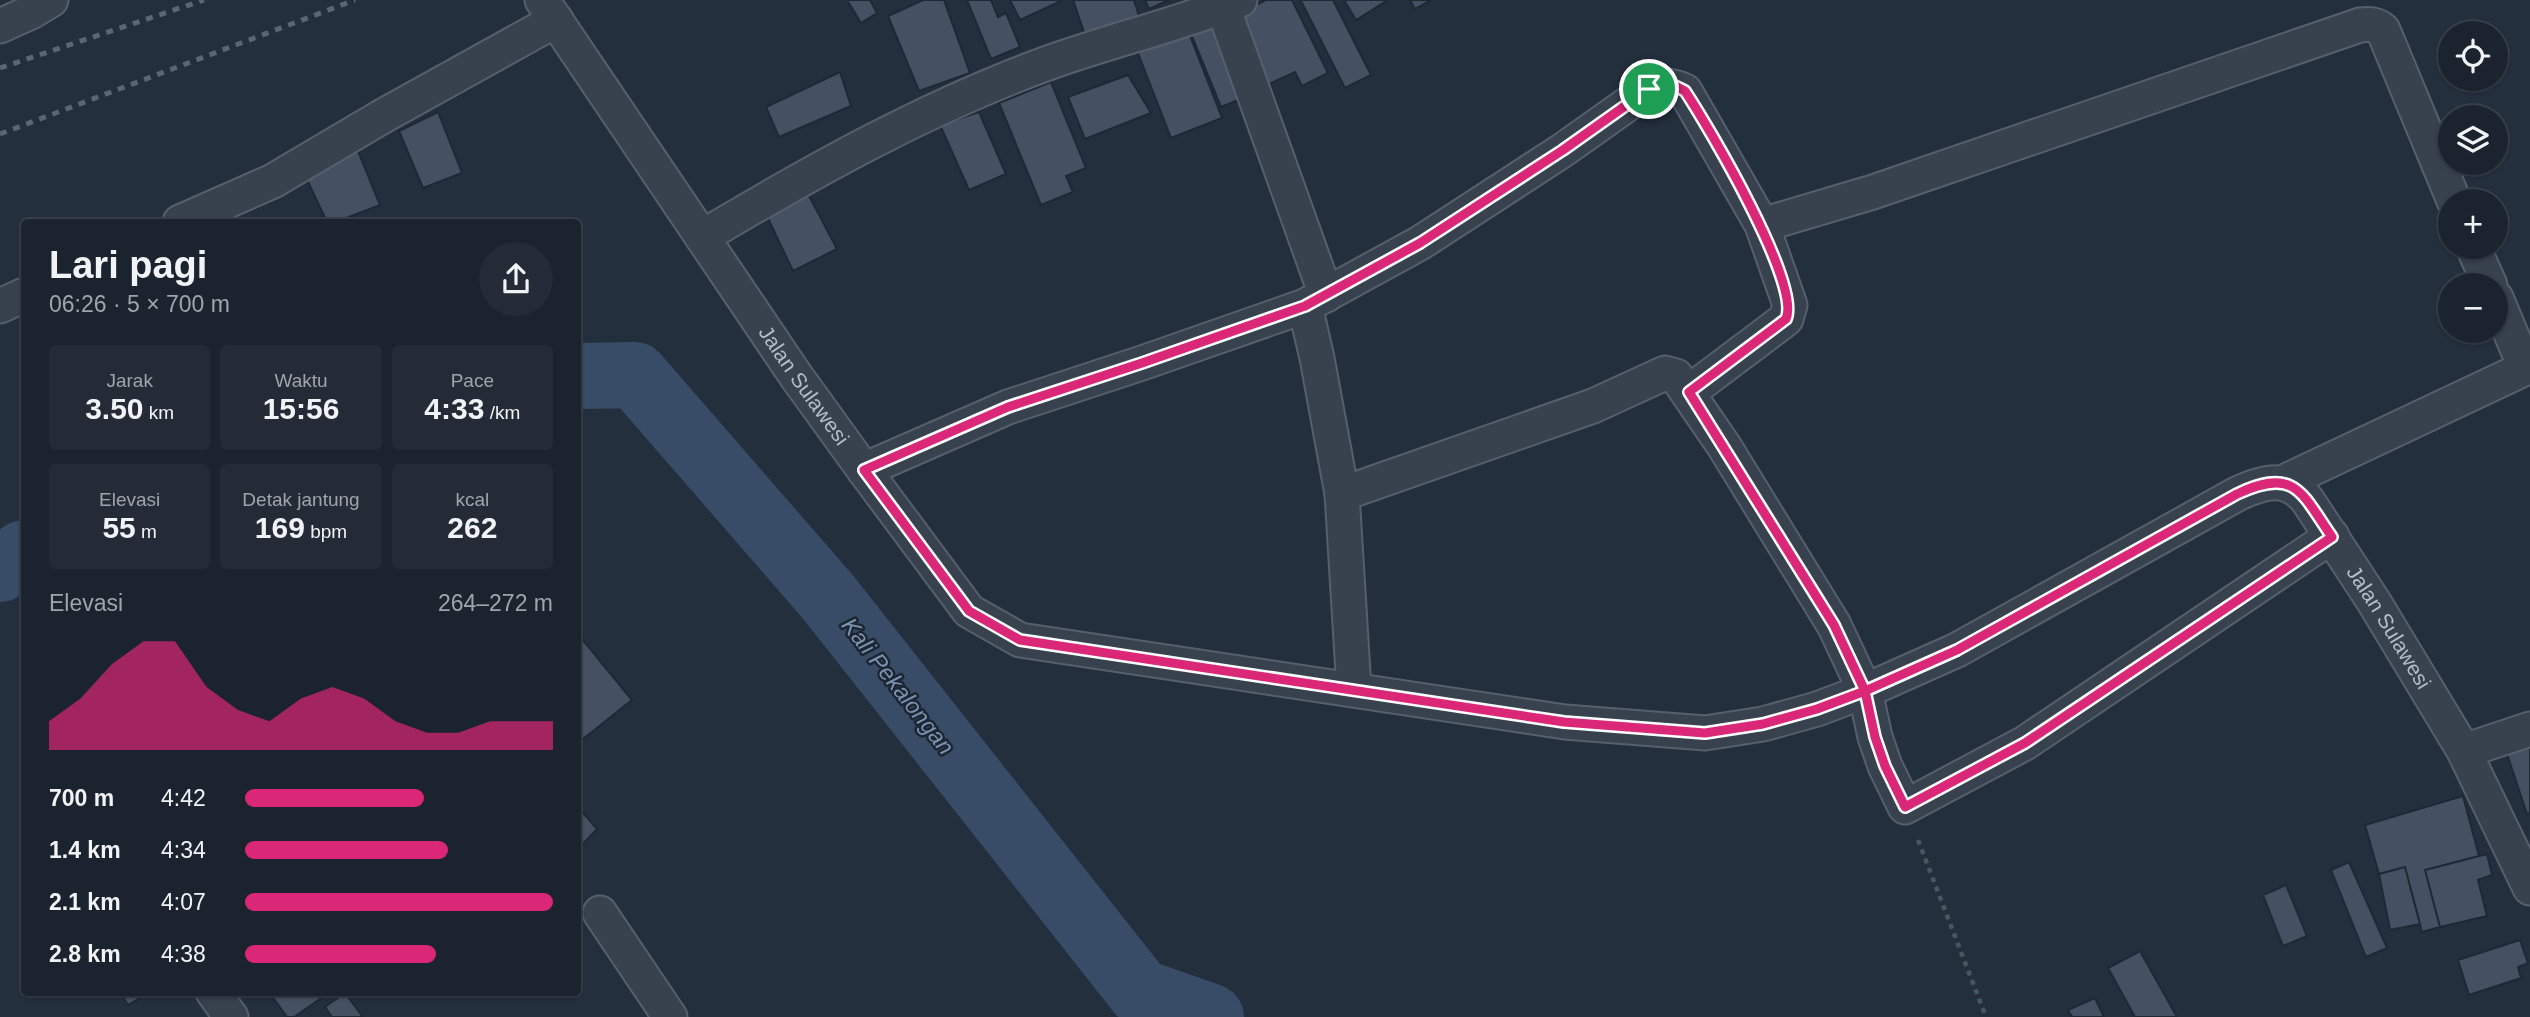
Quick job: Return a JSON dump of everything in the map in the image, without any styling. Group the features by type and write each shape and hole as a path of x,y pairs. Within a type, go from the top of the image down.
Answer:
{"street":[{"path":"0,26 51,0"},
{"path":"702,237 785,187 911,121 1048,64 1231,4 1315,300 1317,358 1342,494 1354,689"},
{"path":"187,219 272,181 383,116 549,10"},
{"name":"Jalan Sulawesi","path":"549,10 796,376 969,611 1020,640 1549,719 1705,733 1763,724 1817,709 1865,691 1957,650 2237,494 2255,486 2284,482 2295,486 2302,493 2374,602 2464,751 2530,888"},
{"path":"1762,225 1863,194 2347,29 2370,24 2383,30 2449,189"},
{"path":"864,470 1008,407 1142,363 1315,300 1420,243 1563,150 1649,89 1658,86 1673,85 1685,91 1762,225 1790,305 1786,319 1689,392"},
{"path":"0,306 21,296"},
{"path":"2284,482 2528,366 2508,324"},
{"path":"1342,494 1593,406 1665,373 1676,376 1689,392 1834,625 1865,691 1879,747 1905,807 2025,743 2332,537"},
{"path":"2464,751 2530,729"},
{"path":"600,913 670,1017"},
{"path":"217,996 231,1017"}],"path":[{"path":"1905,807 1986,1017"}],"building":[{"path":"847,0 870,0 877,13 861,23"},
{"path":"923,0 944,0 970,73 919,91 888,16"},
{"path":"967,0 991,0 998,17 1006,13 1020,47 991,59"},
{"path":"1010,0 1063,0 1020,20"},
{"path":"1073,0 1134,0 1139,16 1085,35"},
{"path":"1145,0 1169,0 1149,9"},
{"path":"1266,0 1292,0 1328,73 1302,86 1295,72 1269,84 1235,15"},
{"path":"1333,0 1371,75 1345,88 1301,1"},
{"path":"1344,0 1388,0 1356,20"},
{"path":"1410,0 1431,0 1415,9"},
{"path":"1185,23 1222,118 1171,138 1134,43"},
{"path":"1218,23 1248,96 1221,107 1191,34"},
{"path":"840,72 851,106 779,137 766,107"},
{"path":"1128,75 1151,113 1085,139 1068,97"},
{"path":"1051,82 1086,168 1066,176 1073,192 1041,205 999,103"},
{"path":"438,112 462,173 423,188 399,131"},
{"path":"979,112 1006,174 969,190 940,125"},
{"path":"356,146 380,205 344,219 326,219 302,169"},
{"path":"806,190 837,249 793,271 764,210"},
{"path":"581,638 632,700 583,739 581,736"},
{"path":"2530,742 2530,813 2527,814 2506,751"},
{"path":"2463,796 2479,856 2425,870 2440,927 2422,932 2405,867 2379,874 2365,825"},
{"path":"581,810 597,829 581,846"},
{"path":"2487,854 2492,875 2478,880 2487,916 2440,927 2425,870"},
{"path":"2349,862 2387,948 2366,957 2331,870"},
{"path":"2405,867 2420,924 2390,930 2379,874"},
{"path":"2286,885 2307,936 2283,946 2263,895"},
{"path":"2520,940 2528,963 2518,967 2521,978 2469,995 2458,960"},
{"path":"2140,951 2177,1017 2135,1017 2108,968"},
{"path":"122,996 143,996 128,1005"},
{"path":"272,996 324,996 294,1017 287,1017"},
{"path":"341,996 347,996 363,1017 332,1017 325,1007"},
{"path":"2095,998 2104,1017 2072,1017 2068,1010"}],"waterway":[{"name":"Kali Pekalongan","path":"581,376 635,375 828,597 1140,992 1211,1017"},
{"name":"Kali Pekalongan","path":"0,569 21,555"}],"railway":[{"path":"0,68 204,0"},
{"path":"0,134 355,0"}],"route":[{"path":"1649,89 1563,150 1420,243 1305,306 1008,407 864,470 969,611 1020,640 1564,722 1705,733 1763,724 1817,709 1865,691 1957,650 2255,486 2284,482 2295,486 2308,500 2332,537 2025,743 1905,807 1885,766 1875,737 1865,691 1834,625 1689,392 1786,319 1790,305 1762,225 1685,91 1673,85 1649,89"}]}
